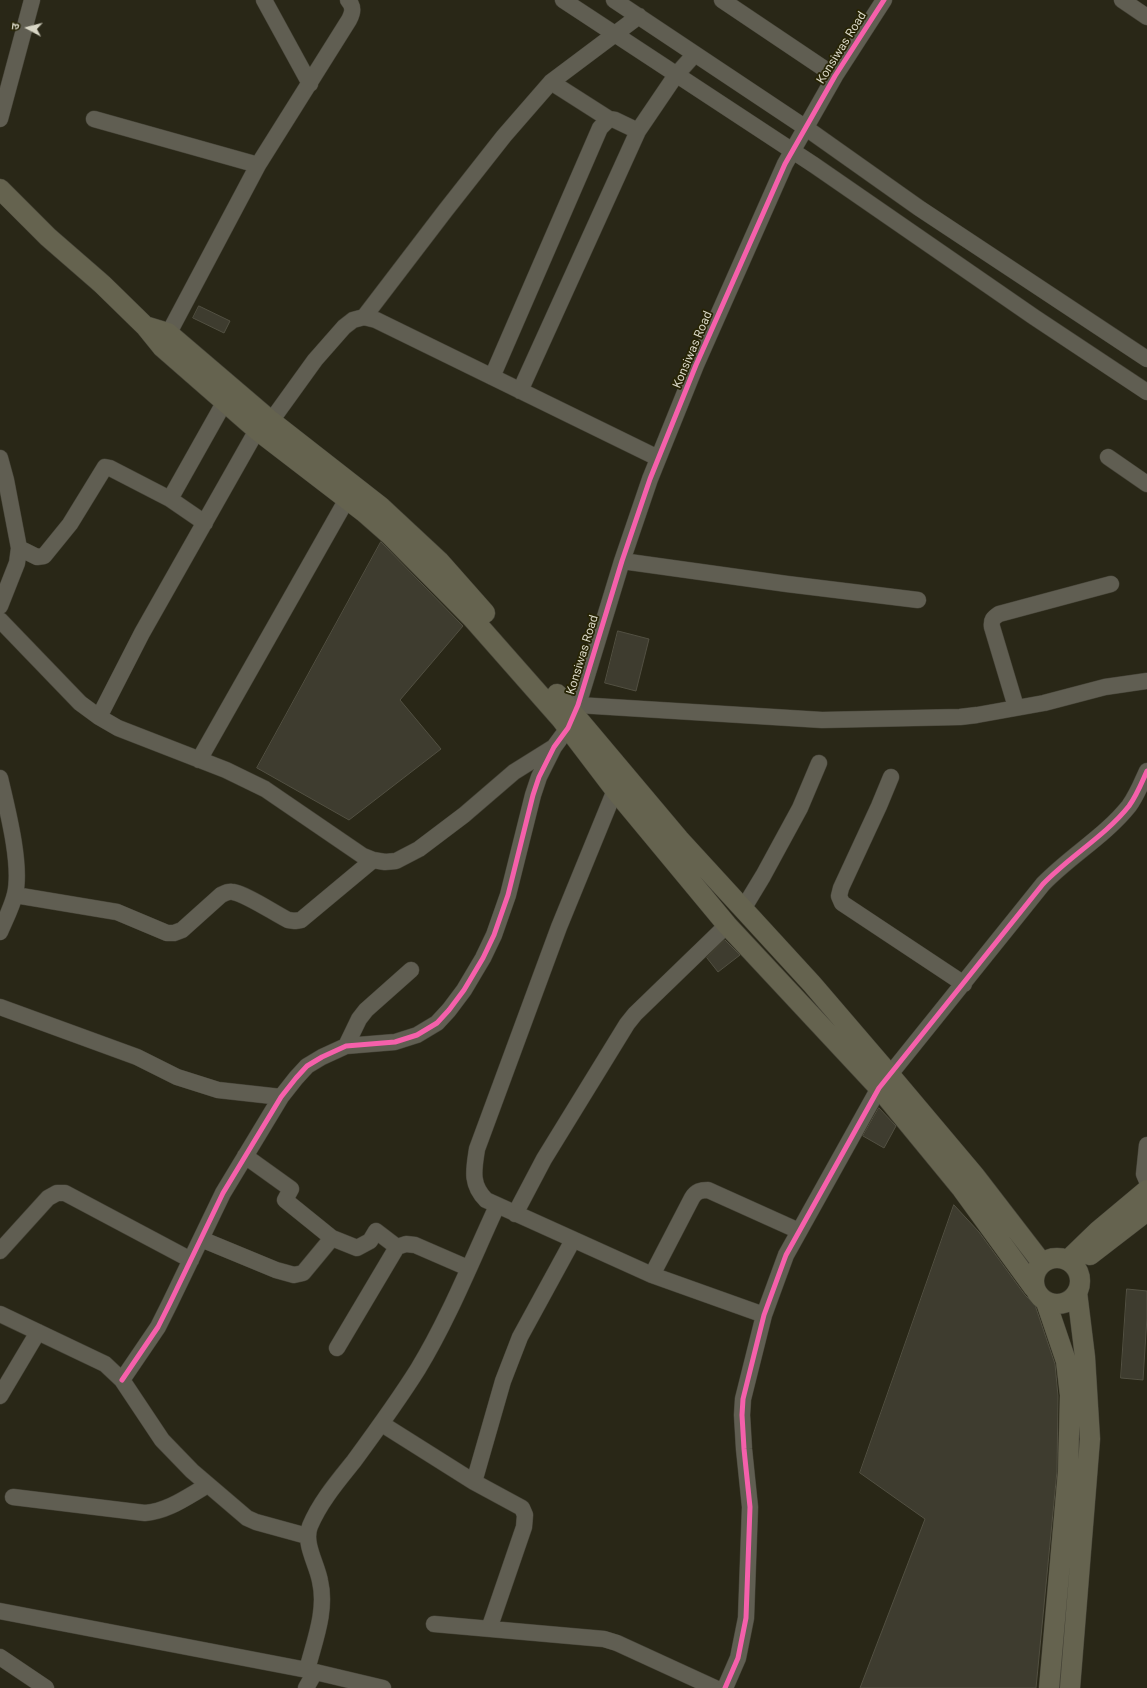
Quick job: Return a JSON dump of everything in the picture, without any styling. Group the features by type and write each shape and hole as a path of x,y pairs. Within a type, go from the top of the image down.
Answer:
{"main road":[{"path":"0,189 48,237 102,284 145,326 165,340 390,535 472,618 573,716 615,790 728,925 885,1081 975,1176 1042,1263"},
{"path":"165,340 224,403 264,425 381,507 439,561 679,839 812,984 885,1081 1040,1295 1054,1304 1063,1304 1072,1299 1077,1292"},
{"path":"1072,1264 1098,1231 1147,1190"},
{"path":"1072,1264 1147,1211"},
{"path":"1049,1688 1068,1472 1070,1395 1066,1361 1033,1279 1036,1270 1042,1263 1050,1258 1059,1257 1072,1264 1079,1272 1080,1280 1077,1292 1085,1357 1090,1439 1070,1688"}],"street":[{"path":"0,119 32,0"},
{"path":"264,0 310,84"},
{"path":"165,340 258,165 353,13 352,6 348,0"},
{"path":"563,0 676,76 792,151 1034,318 1147,392"},
{"path":"614,0 694,55 806,128 919,208 1147,359"},
{"path":"722,0 835,76"},
{"name":"Konsiwas Road","path":"554,747 573,716 622,561 658,458 736,274 792,151 835,76 884,0"},
{"path":"1122,0 1147,17"},
{"path":"364,317 504,136 551,82 639,16"},
{"path":"520,391 638,131 676,76 694,55"},
{"path":"551,82 609,119 615,120 638,131"},
{"path":"94,119 258,165"},
{"path":"492,377 600,128 609,119"},
{"path":"99,717 142,634 205,523 264,425 315,360 344,327 353,320 364,317 376,320 658,458"},
{"path":"170,499 224,403"},
{"path":"1108,457 1147,484"},
{"path":"0,458 20,548 17,562 0,606"},
{"path":"20,548 37,557 44,556 70,524 105,467 110,468 170,499 205,523"},
{"path":"199,760 348,499"},
{"path":"622,561 787,584 918,600"},
{"path":"1016,707 992,627 991,621 993,618 998,614 1111,584"},
{"path":"0,620 80,703 99,717 118,728 226,770 265,789 363,856 373,860 385,862 396,861 419,849 464,815 514,772 554,747"},
{"path":"573,716 822,720 960,717 1044,703 1105,687 1147,681"},
{"path":"122,1380 158,1327 223,1193 281,1097 307,1066 322,1056 346,1046 395,1042 418,1035 437,1023 464,990 484,958 494,935 508,895 533,795 554,747"},
{"path":"743,909 764,876 800,808 819,763"},
{"path":"725,1688 738,1658 746,1618 750,1507 742,1415 748,1377 764,1315 786,1255 885,1081 1058,868 1091,842 1126,809 1138,792 1147,770"},
{"path":"891,777 880,806 841,888 839,896 842,903 964,984"},
{"path":"0,778 15,853 16,884 15,895 0,932"},
{"path":"615,790 559,927 477,1149 474,1179 477,1189 486,1200 497,1206 652,1275 764,1315"},
{"path":"15,895 117,912 168,933 174,933 182,930 221,895 227,892 234,892 242,895 288,920 301,920 373,860"},
{"path":"515,1214 544,1159 627,1024 635,1014 728,925"},
{"path":"346,1046 359,1019 366,1010 411,970"},
{"path":"0,1007 137,1057 178,1077 218,1090 281,1097"},
{"path":"1147,1145 1144,1174 1147,1181"},
{"path":"245,1156 291,1189 285,1200 332,1238 357,1248 370,1241 376,1231 397,1247"},
{"path":"652,1275 692,1198 695,1193 702,1190 708,1190 799,1231"},
{"path":"0,1251 48,1198 57,1193 61,1193 72,1196 191,1260"},
{"path":"306,1688 311,1671 321,1614 322,1595 320,1580 307,1536 310,1526 323,1502 382,1424 418,1368 441,1327 497,1206"},
{"path":"201,1239 276,1270 294,1275 303,1273 332,1238"},
{"path":"474,1482 503,1381 520,1337 573,1240"},
{"path":"337,1348 397,1247 406,1244 415,1245 468,1268"},
{"path":"0,1314 105,1364 122,1380 162,1440 208,1485 247,1518 256,1522 307,1536"},
{"path":"0,1396 38,1332"},
{"path":"382,1424 474,1482 519,1505 525,1515 524,1527 489,1629"},
{"path":"13,1497 145,1513 157,1512 169,1507 208,1485"},
{"path":"0,1611 311,1671 383,1688"},
{"path":"434,1624 604,1639 617,1643 715,1688"},
{"path":"0,1657 46,1688"}],"building":[{"path":"199,306 230,321 224,333 193,318"},
{"path":"381,542 463,626 400,700 441,749 349,820 257,768"},
{"path":"618,631 649,639 636,691 605,683"},
{"path":"725,940 740,955 718,972 707,958"},
{"path":"879,1108 896,1126 884,1148 863,1136"},
{"path":"954,1205 979,1232 1025,1295 1035,1305 1055,1364 1058,1396 1057,1471 1036,1688 860,1688 925,1519 860,1473"},
{"path":"1127,1289 1147,1291 1143,1380 1121,1378"}],"cycle path":[{"path":"122,1380 158,1327 223,1193 281,1097 296,1078 307,1066 346,1046 395,1042 417,1035 437,1023 464,990 483,958 494,935 508,895 533,795 539,777 554,747 568,728 578,705 622,561 650,479 696,365 785,164 835,76 884,0"},
{"path":"725,1688 738,1658 746,1618 750,1507 744,1449 742,1415 743,1399 764,1315 786,1255 879,1088 1043,884 1064,864 1120,817 1137,793 1147,771"}]}
